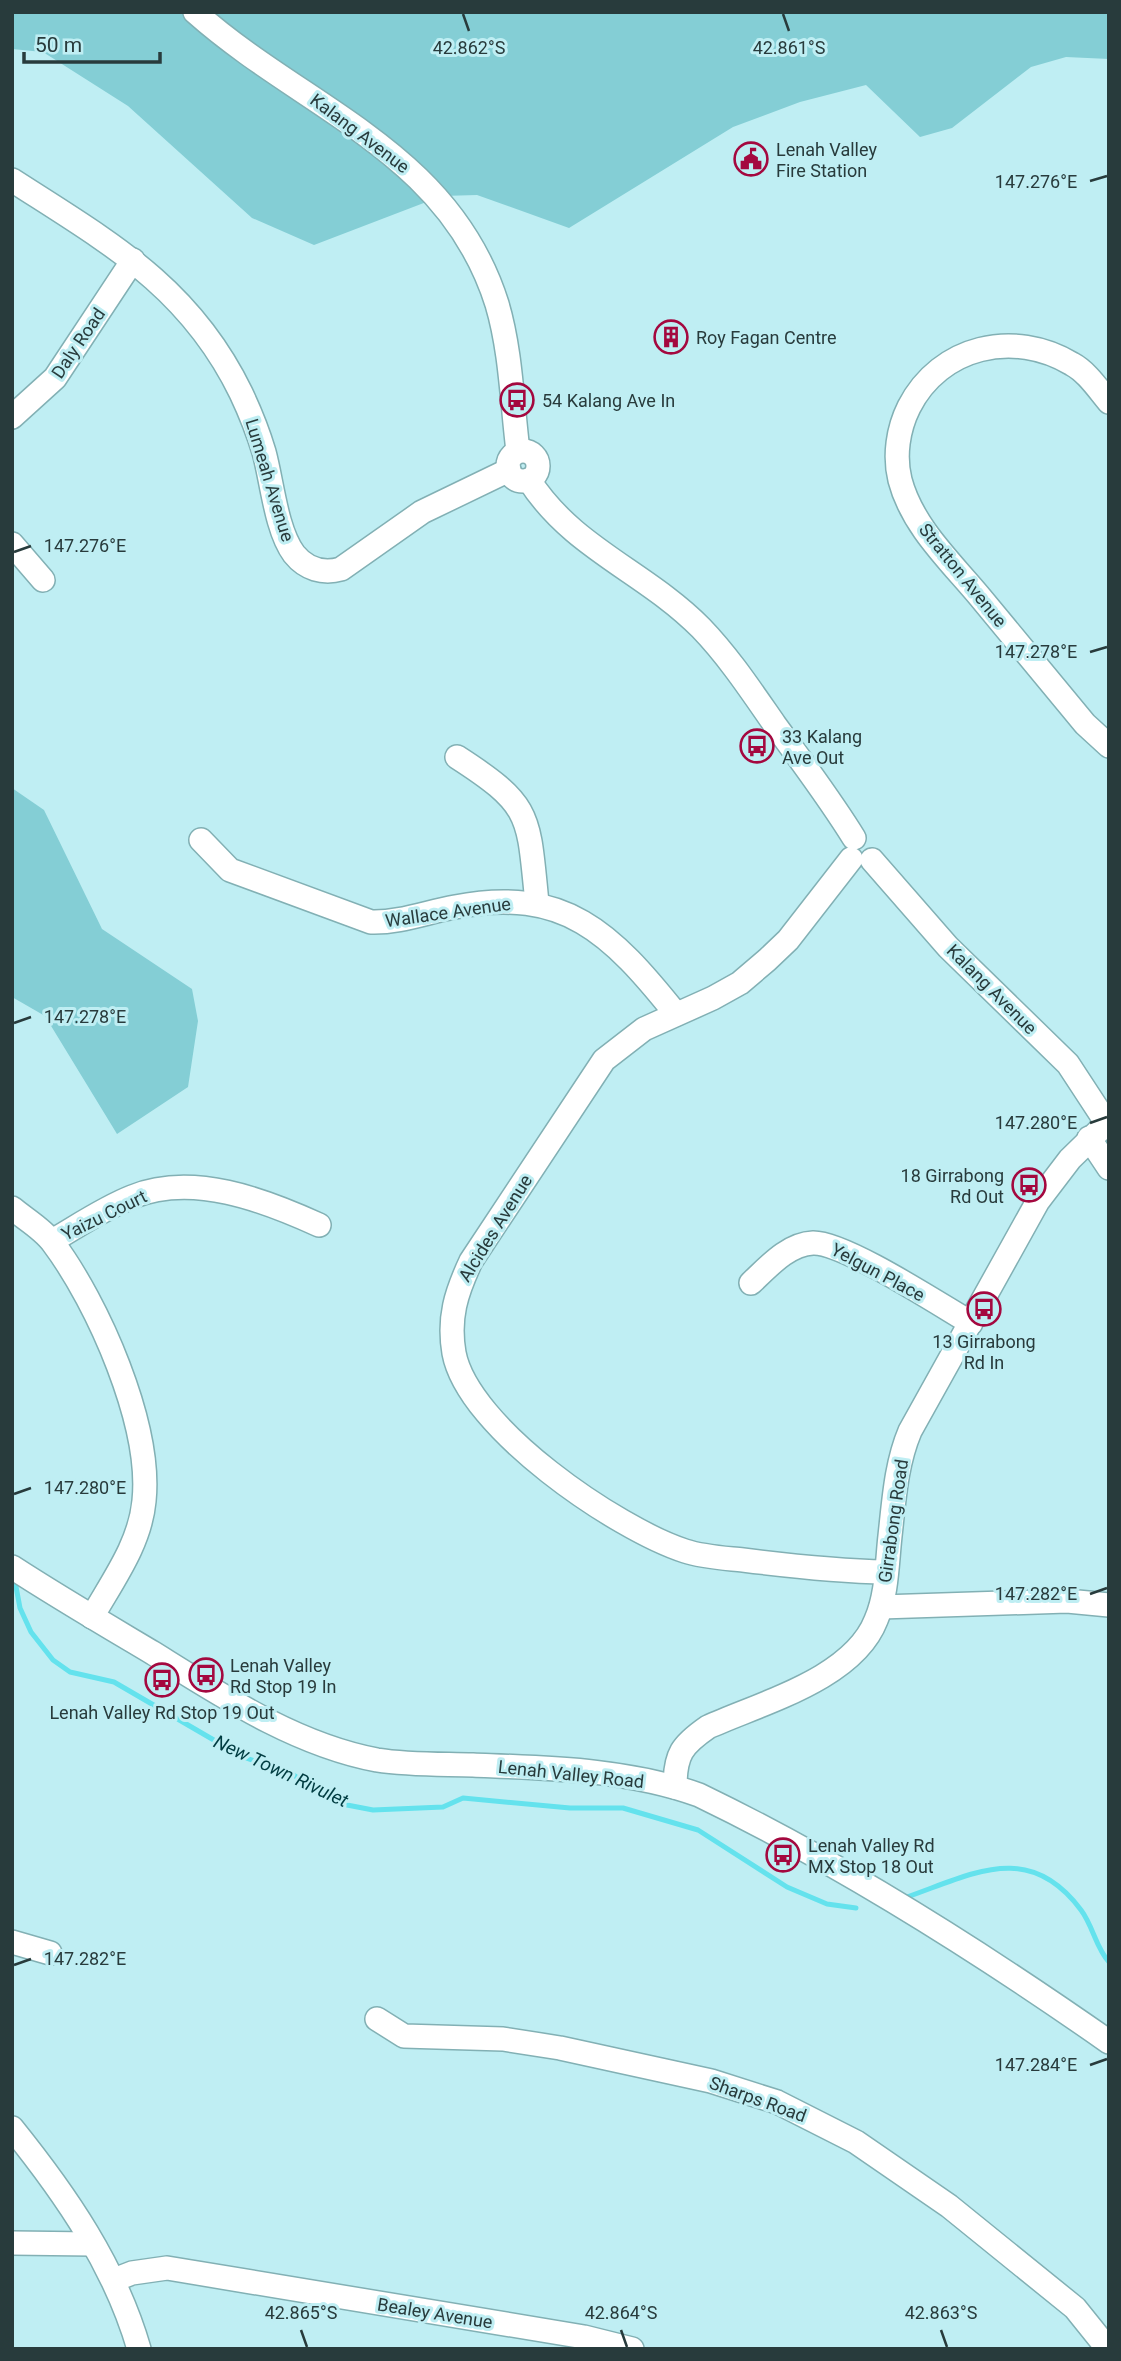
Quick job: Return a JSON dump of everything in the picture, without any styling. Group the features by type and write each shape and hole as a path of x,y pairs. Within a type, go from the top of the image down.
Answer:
{"street":[{"name":"Kalang Avenue","path":"195,12 389,151 427,186 459,223 481,261 498,307 519,467 546,505 570,531 672,601 701,628 831,800 859,852 948,947 1068,1064 1108,1121"},
{"name":"Lumeah Avenue","path":"12,180 132,260 195,318 228,368 255,426 288,544 310,568 330,572 341,569 422,512 519,467"},
{"name":"Daly Road","path":"12,416 55,378 132,260"},
{"name":"Stratton Avenue","path":"1109,402 1075,365 1056,355 1017,346 978,349 958,356 924,383 904,418 897,458 905,497 926,533 1085,724 1109,746"},
{"path":"12,544 43,580"},
{"path":"457,757 499,784 520,808 531,842 537,903"},
{"name":"Wallace Avenue","path":"201,840 230,870 370,922 384,923 507,900 537,903 582,921 603,936 648,979 676,1013"},
{"name":"Alcides Avenue","path":"859,852 789,940 740,983 644,1029 604,1060 471,1261 452,1308 455,1355 474,1396 507,1434 539,1464 627,1525 688,1552 832,1571 886,1572"},
{"name":"Girrabong Road","path":"675,1787 677,1755 696,1735 708,1727 786,1695 827,1672 867,1636 881,1607 903,1448 1038,1200 1088,1138 1108,1121"},
{"path":"1088,1138 1109,1168"},
{"name":"Yaizu Court","path":"52,1241 133,1196 174,1188 252,1198 319,1225"},
{"path":"12,1208 52,1241 108,1343 131,1401 142,1455 145,1501 134,1543 92,1617"},
{"name":"Yelgun Place","path":"751,1283 780,1257 796,1247 825,1244 971,1323"},
{"name":"Lenah Valley Road","path":"12,1567 248,1708 316,1743 344,1753 401,1763 544,1768 594,1773 675,1787 723,1807 863,1885 1109,2042"},
{"path":"881,1607 1067,1601 1109,1605"},
{"path":"12,1942 50,1953"},
{"name":"Sharps Road","path":"377,2019 404,2036 503,2039 711,2081 788,2107 856,2141 948,2206 1074,2308 1108,2349"},
{"path":"12,2128 64,2193 114,2280 139,2349"},
{"path":"12,2243 92,2244"},
{"name":"Bealey Avenue","path":"114,2280 132,2273 167,2268 571,2335 632,2349"}],"shaded area":[{"path":"12,12 1109,12 1109,59 1066,57 1031,67 952,128 920,137 866,85 800,102 733,127 569,228 477,195 442,196 314,245 252,218 128,106 43,52 12,49"},
{"path":"12,788 44,810 102,929 192,989 198,1021 188,1087 117,1134 45,1016 12,997"}],"waterway":[{"name":"New Town Rivulet","path":"14,1576 20,1608 31,1632 53,1660 70,1672 114,1682 243,1757 291,1773 317,1792 347,1805 373,1810 443,1807 463,1798 570,1808 623,1808 698,1830 787,1887 827,1904 856,1908"},
{"name":"New Town Rivulet","path":"907,1897 955,1879 999,1869 1020,1869 1041,1875 1061,1888 1081,1910 1109,1962"}],"place":[{"name":"Lenah Valley Fire Station","path":"751,159"},
{"name":"Roy Fagan Centre","path":"671,337"},
{"name":"54 Kalang Ave In","path":"517,400"},
{"name":"33 Kalang Ave Out","path":"757,746"},
{"name":"18 Girrabong Rd Out","path":"1029,1185"},
{"name":"13 Girrabong Rd In","path":"984,1309"},
{"name":"Lenah Valley Rd Stop 19 In","path":"206,1675"},
{"name":"Lenah Valley Rd Stop 19 Out","path":"162,1680"},
{"name":"Lenah Valley Rd MX Stop 18 Out","path":"783,1855"}]}
